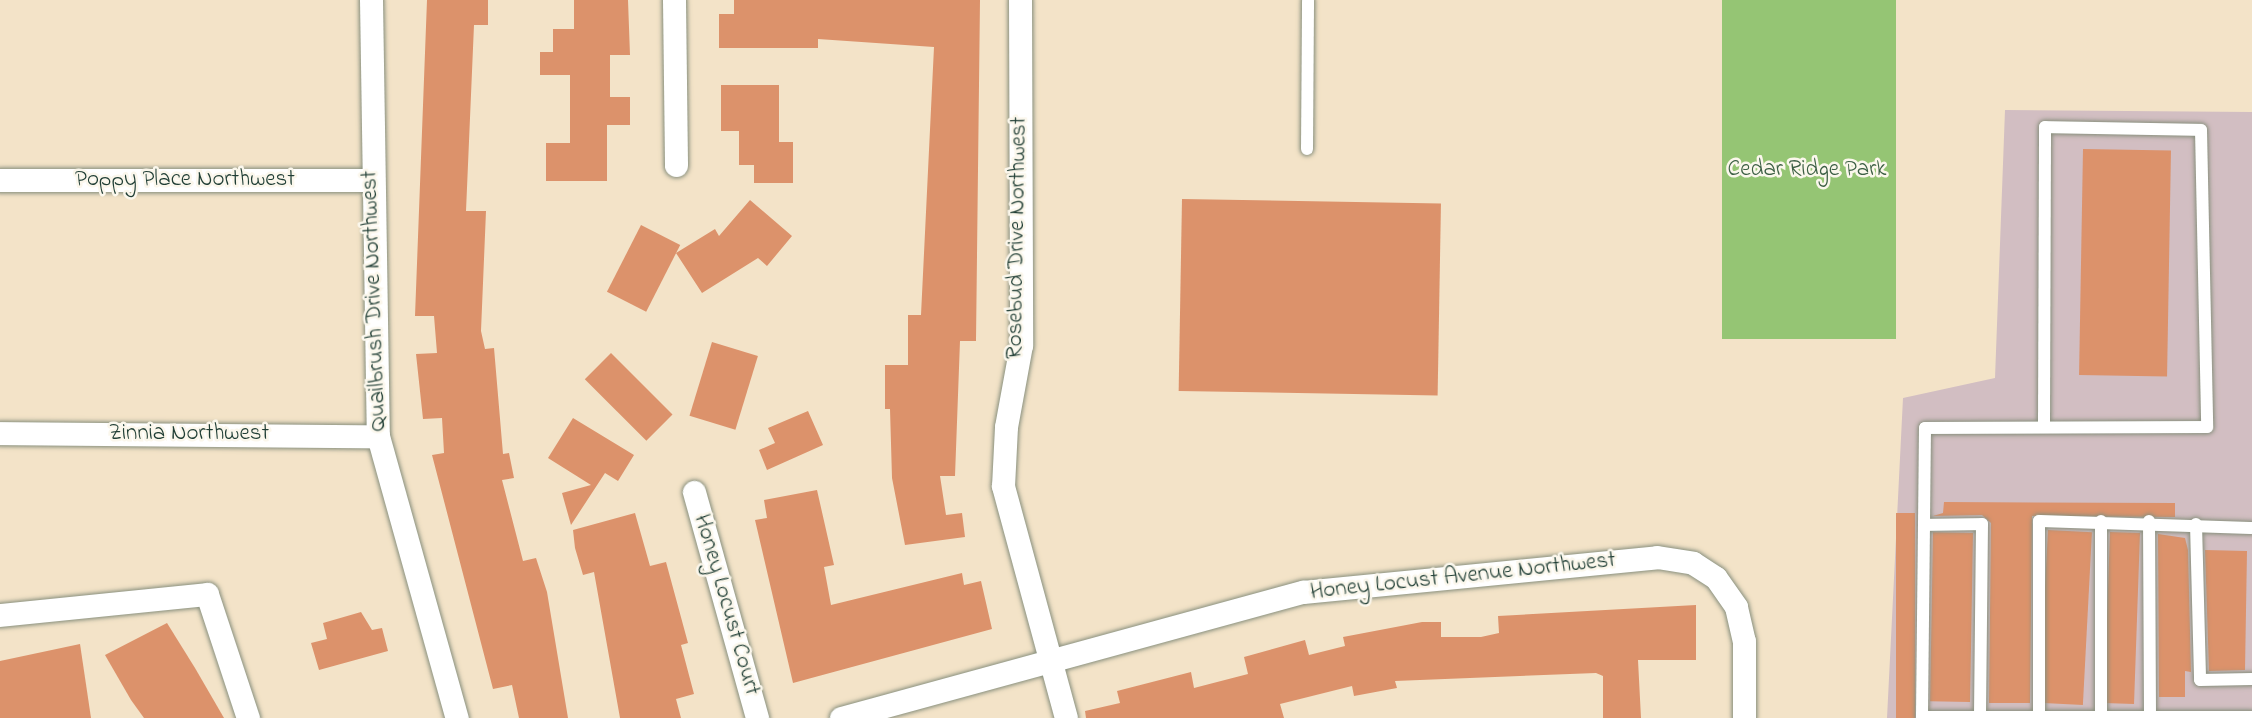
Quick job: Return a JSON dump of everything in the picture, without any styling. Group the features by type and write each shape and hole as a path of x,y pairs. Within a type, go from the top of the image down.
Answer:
{"street":[{"name":"Quailbrush Drive Northwest","path":"371,0 371,180 378,436 457,718"},
{"path":"674,0 676,165"},
{"name":"Rosebud Drive Northwest","path":"1020,0 1021,345 1006,427 1003,486 1066,718"},
{"name":"Poppy Place Northwest","path":"0,180 371,180"},
{"name":"Zinnia Northwest","path":"0,433 378,436"},
{"name":"Honey Locust Court","path":"694,492 757,718"},
{"name":"Honey Locust Avenue Northwest","path":"841,718 1303,592 1657,557 1693,563 1717,578 1736,607 1744,708"},
{"path":"0,615 207,594 248,718"}],"lane":[{"path":"1307,149 1308,0"},
{"path":"2044,425 2045,127 2201,130 2207,426 2044,425 1925,428 1922,717 2252,717"},
{"path":"2039,717 2039,521 2149,521 2252,528"},
{"path":"2101,521 2102,717"},
{"path":"2149,521 2150,717"},
{"path":"1924,524 1982,524 1980,717"},
{"path":"2196,524 2200,680 2252,679"}],"shaded area":[{"path":"2005,110 2252,112 2252,718 1887,718 1903,398 1995,378"}],"green space":[{"name":"Cedar Ridge Park","path":"1722,0 1896,0 1896,339 1722,339"}],"building":[{"path":"427,0 488,0 488,25 474,25 466,211 486,211 481,331 485,349 494,348 503,454 509,453 514,478 502,480 523,561 536,558 547,592 568,718 519,718 512,685 493,689 432,455 444,453 442,418 423,419 416,354 437,353 434,316 415,316"},
{"path":"574,0 628,0 630,55 610,55 610,97 630,97 630,125 607,125 607,181 546,181 546,143 570,143 570,75 540,75 540,52 553,52 553,29 574,29"},
{"path":"734,0 980,0 976,341 960,341 955,476 940,476 946,515 962,513 965,537 905,545 892,478 890,409 885,409 885,365 908,365 908,315 921,315 934,47 818,39 818,48 719,48 719,14 734,14"},
{"path":"721,85 779,85 779,142 793,142 793,183 754,183 754,165 739,165 739,131 721,131"},
{"path":"2083,149 2171,151 2167,377 2079,375"},
{"path":"1182,199 1441,204 1438,395 1179,391"},
{"path":"750,200 792,236 767,266 758,258 702,293 676,253 715,229 719,236"},
{"path":"641,225 680,245 646,312 607,292"},
{"path":"712,342 758,356 735,430 689,416"},
{"path":"611,353 673,415 646,441 585,379"},
{"path":"808,411 823,445 767,470 759,450 775,443 768,428"},
{"path":"573,418 634,455 618,481 605,473 571,525 562,493 591,485 548,458"},
{"path":"817,490 834,565 824,567 831,605 962,573 964,585 981,581 992,629 793,683 755,520 767,518 764,500"},
{"path":"1944,502 2175,503 2175,517 2032,516 2030,703 1989,703 1991,523 1982,515 1933,516 1943,513"},
{"path":"635,513 650,566 666,562 688,643 681,645 694,694 676,699 681,718 620,718 594,572 583,575 575,548 573,530"},
{"path":"1896,513 1915,513 1915,718 1896,718"},
{"path":"2048,530 2092,532 2083,705 2039,703"},
{"path":"1933,532 1973,533 1970,702 1930,701"},
{"path":"2110,532 2140,533 2134,704 2104,703"},
{"path":"2158,534 2185,538 2188,550 2191,672 2185,671 2185,697 2159,697"},
{"path":"2205,550 2247,551 2245,670 2209,671"},
{"path":"1696,605 1696,660 1638,660 1641,718 1603,718 1603,676 1596,673 1395,681 1397,688 1354,696 1352,686 1280,704 1284,718 1086,718 1085,711 1120,703 1117,691 1191,672 1194,688 1248,674 1244,657 1305,640 1309,655 1345,646 1343,637 1422,622 1441,622 1441,637 1481,637 1499,633 1498,616"},
{"path":"361,612 372,630 382,628 388,651 319,670 311,643 327,639 323,623"},
{"path":"167,623 224,718 144,718 131,700 105,655"},
{"path":"80,644 91,718 0,718 0,661"}]}
